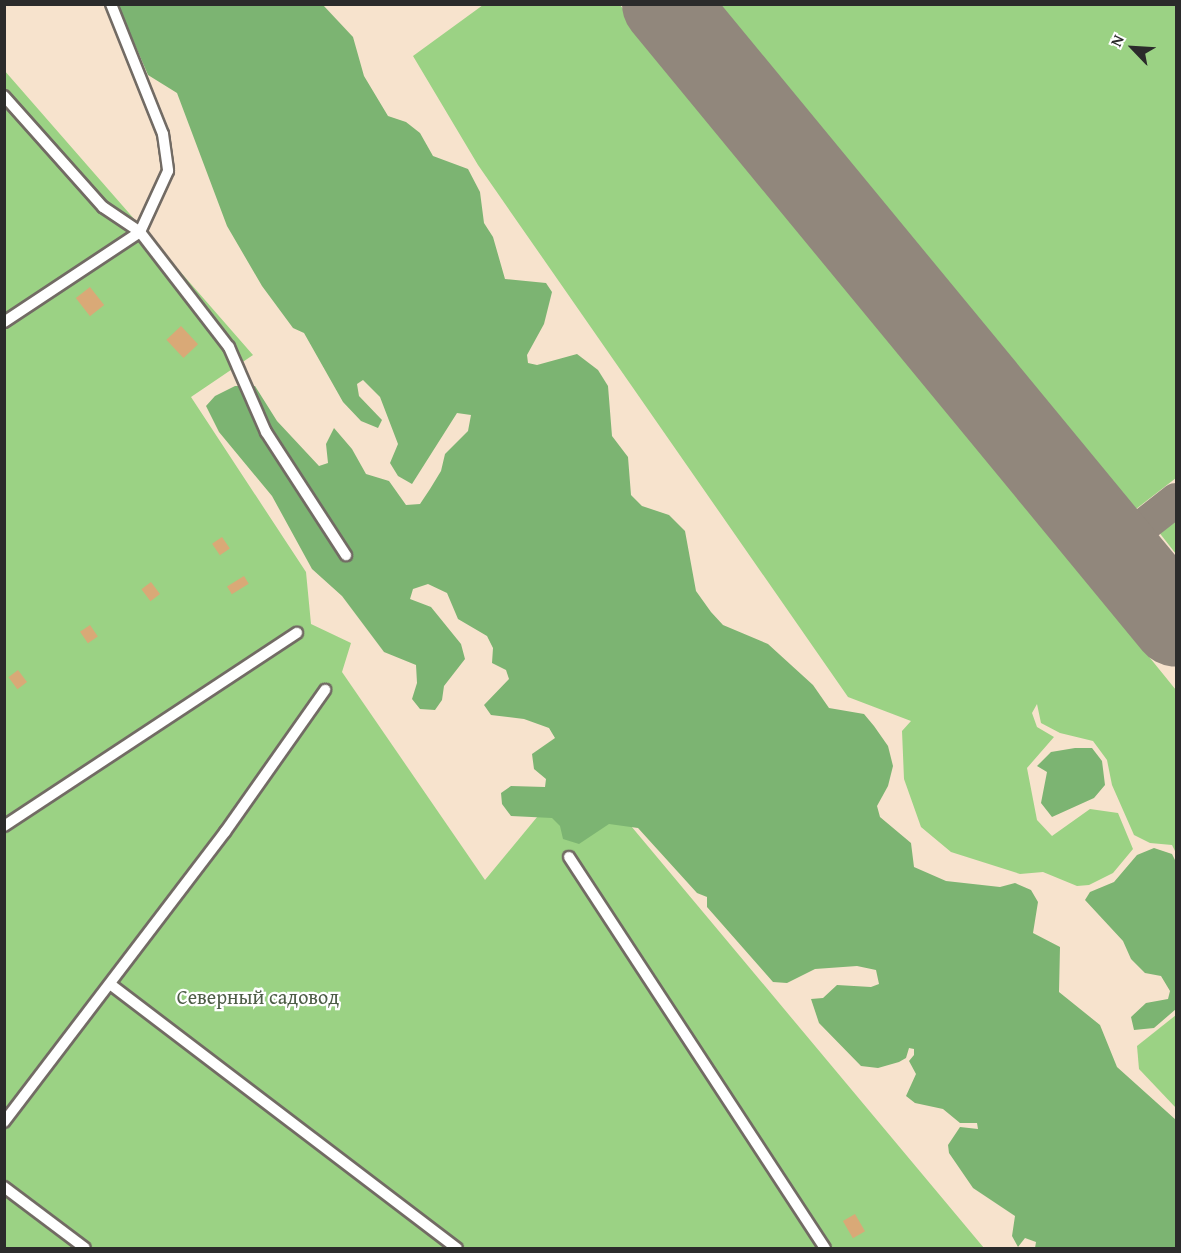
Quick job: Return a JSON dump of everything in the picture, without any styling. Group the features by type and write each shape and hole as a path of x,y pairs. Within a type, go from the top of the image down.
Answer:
{"street":[{"path":"4,322 140,232 168,171 163,134 111,4"},
{"path":"4,96 103,207 140,232 229,347 266,432 346,555"},
{"path":"4,826 297,633"},
{"path":"4,1122 225,832 325,690"},
{"path":"569,857 825,1248"},
{"path":"110,984 457,1248"},
{"path":"4,1187 85,1248"}],"green space":[{"path":"118,5 323,5 353,37 364,76 388,116 406,122 420,133 433,156 468,169 480,192 484,223 493,237 505,279 546,283 552,292 544,324 527,355 528,363 537,365 577,354 598,370 608,386 612,436 628,457 631,495 642,506 669,515 685,531 696,591 711,612 723,625 768,644 813,685 829,708 864,714 874,726 888,746 893,766 888,786 877,806 880,817 911,843 914,867 946,881 1000,887 1015,883 1031,890 1038,902 1033,933 1060,947 1059,992 1100,1025 1117,1067 1176,1120 1176,1248 1035,1248 1036,1242 1025,1238 1018,1247 1012,1236 1015,1216 973,1188 949,1153 948,1145 960,1127 978,1129 977,1123 960,1123 943,1109 915,1103 906,1096 916,1074 909,1061 914,1055 914,1049 909,1048 906,1058 899,1062 878,1068 861,1066 819,1023 811,999 823,998 837,985 871,987 879,984 876,970 857,966 815,969 787,983 773,982 707,907 707,897 697,893 638,828 609,824 579,844 563,839 560,826 552,818 511,816 502,804 501,793 511,786 545,787 546,779 534,769 532,754 555,738 549,728 524,719 491,715 484,705 509,679 506,670 492,663 493,648 487,636 458,619 447,593 428,584 413,589 410,599 431,607 461,644 465,659 444,686 442,700 435,710 420,709 412,699 417,683 416,665 384,652 342,596 312,569 272,496 219,432 206,406 215,396 235,386 255,386 277,421 319,466 328,463 326,444 334,428 352,449 366,474 389,481 406,505 420,504 441,471 445,454 468,431 471,415 457,413 412,484 398,476 390,463 398,444 380,397 363,380 357,384 359,396 382,420 378,428 361,421 343,402 304,333 293,328 262,286 227,226 177,93 148,75"},
{"path":"483,5 620,5 1176,690 1176,853 1172,845 1150,843 1134,835 1112,785 1107,760 1093,741 1060,733 1041,723 1037,704 1032,713 1037,727 1054,737 1027,768 1037,820 1052,836 1090,809 1118,813 1133,849 1113,873 1089,885 1077,886 1043,872 1020,874 951,852 921,827 904,779 902,731 911,721 848,697 478,165 413,56"},
{"path":"708,5 1176,5 1176,478 1136,509"},
{"name":"Северный садовод","path":"4,70 253,355 191,397 306,572 311,624 351,643 342,672 485,880 580,765 984,1248 5,1248"},
{"path":"1176,515 1176,554 1158,531"},
{"path":"1092,748 1102,761 1105,785 1094,798 1052,817 1041,803 1047,772 1037,766 1051,752"},
{"path":"1154,848 1172,854 1176,862 1176,1009 1154,1028 1134,1030 1131,1017 1146,1003 1168,999 1170,991 1161,976 1145,973 1131,959 1123,941 1085,900 1090,892 1114,882 1137,855"},
{"path":"1176,1015 1176,1108 1139,1069 1137,1046"}],"building":[{"path":"90,287 104,305 90,316 76,298"},
{"path":"181,326 198,344 183,358 166,340"},
{"path":"222,537 230,549 220,555 212,544"},
{"path":"244,576 249,584 232,594 227,587"},
{"path":"151,582 160,594 150,601 141,589"},
{"path":"90,625 98,637 88,643 80,632"},
{"path":"18,670 27,682 17,689 8,677"},
{"path":"855,1214 865,1231 853,1238 843,1221"}],"taxiway":[{"path":"1098,528 1115,538 1129,537 1176,500"},
{"path":"1134,535 1129,546 1134,573"}],"runway":[{"path":"665,4 1176,624"}]}
